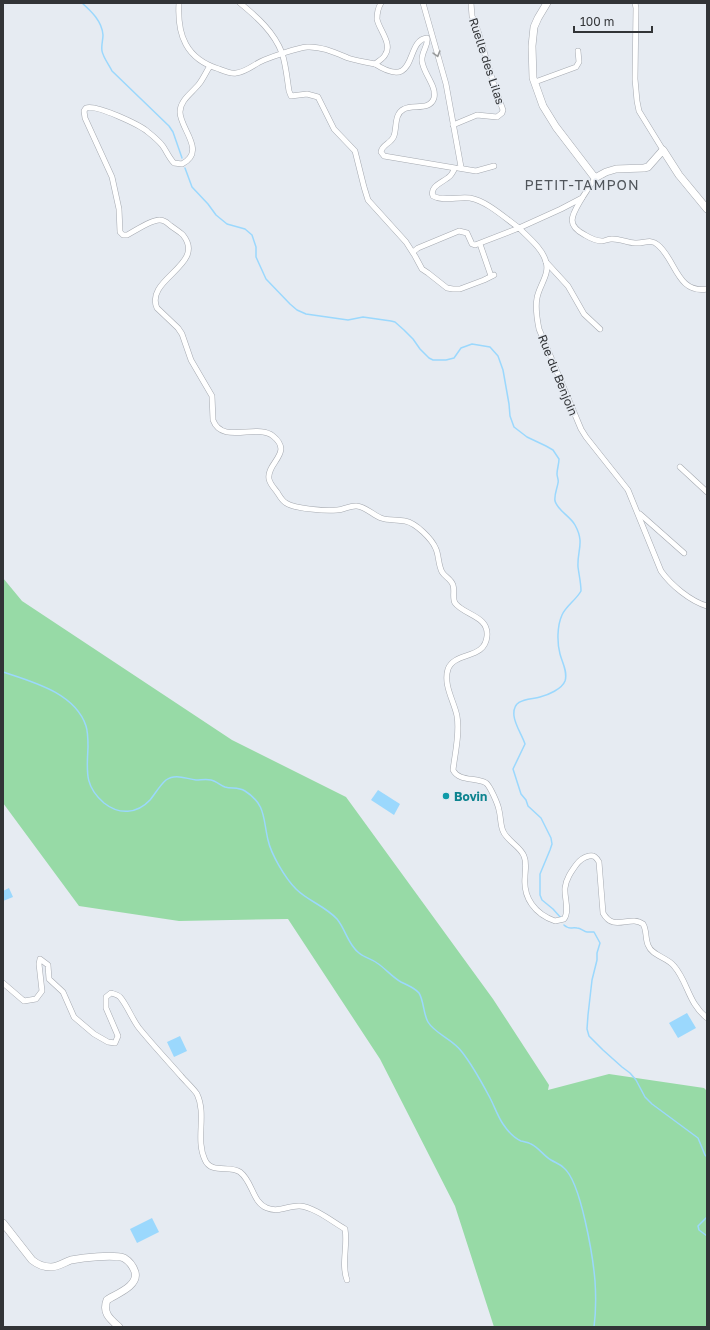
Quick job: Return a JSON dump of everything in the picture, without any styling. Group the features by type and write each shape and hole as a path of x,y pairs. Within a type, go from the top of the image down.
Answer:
{"street":[{"path":"179,3 178,15 181,36 194,56 210,66 235,74 264,60 299,48 318,48 375,64 385,70 394,72 402,71 407,67 418,43 427,38 431,33"},
{"path":"240,3 257,17 283,54 288,91 291,96 307,94 318,97 334,129 355,151 368,200 406,242 422,269 447,288 453,290 460,289 493,275 480,244"},
{"path":"375,64 383,58 387,51 387,43 379,26 377,17 380,3"},
{"path":"423,3 446,84 453,124 458,168"},
{"name":"Ruelle des Lilas","path":"453,124 477,115 497,117 503,110 472,16 471,3"},
{"path":"547,3 534,28 532,62 535,82 543,106 556,127 594,178"},
{"path":"635,3 635,79 639,111 679,175 707,209"},
{"path":"427,38 427,42 422,53 422,62 434,90 433,100 426,106 405,108 400,112 392,138 390,142 383,147 381,152 384,156 476,171 494,166"},
{"path":"535,82 576,67 579,62 578,51"},
{"path":"210,66 199,84 181,105 181,116 193,146 191,156 182,164 174,162 162,145 147,131 131,122 90,106 85,109 84,114 112,177 119,209 120,232 123,235 127,235 154,221 162,220 182,234 186,240 188,247 185,261 157,290 155,304 182,334 191,360 212,396 213,420 215,424 220,429 237,433 265,431 273,435 278,441 281,453 277,461 270,468 269,478 285,502 293,506 336,510 360,506 384,519 406,521 415,525 434,544 443,574 452,582 454,587 455,603 484,624 487,636 482,648 474,654 456,660 450,664 447,671 447,685 457,716 454,773 458,776 483,782 488,785 499,809 503,831 508,839 524,856 526,864 524,885 530,904 538,912 555,921 564,919 566,913 565,888 570,874 579,862 586,856 596,858 599,864 604,913 606,917 614,922 636,920 643,924 648,945 652,951 666,959 674,966 695,1007 707,1018"},
{"path":"663,150 648,167 616,169 594,178 573,215 572,224 578,231 591,239 598,241 604,241 611,238 636,243 645,241 653,242 661,247 685,284 694,289 707,289"},
{"path":"458,168 450,176 433,188 433,196 439,198 464,198 478,200 491,207 519,228 568,286 584,314 600,329"},
{"path":"413,252 418,248 459,231 467,233 472,244 480,244 519,228 582,198"},
{"name":"Rue du Benjoin","path":"546,261 546,274 536,305 537,321 581,429 628,490 658,564 665,576 690,598 707,606"},
{"path":"680,468 707,492"},
{"name":"Rue du Benjoin","path":"639,514 684,553"},
{"path":"3,983 24,1001 36,999 42,991 39,964 40,959 48,965 49,979 63,992 74,1017 94,1034 108,1042 115,1043 118,1036 106,1008 106,997 112,993 119,996 138,1026 196,1094 201,1109 200,1141 205,1161 211,1167 235,1170 241,1173 248,1181 258,1202 265,1207 271,1209 284,1209 297,1205 306,1207 345,1229 344,1272 347,1280"},
{"path":"3,1223 37,1265 53,1267 80,1259 120,1257 125,1259 133,1266 136,1274 134,1281 124,1291 107,1300 105,1306 106,1313 119,1327"}],"green space":[{"path":"3,578 22,601 232,740 346,797 493,999 549,1085 548,1090 609,1074 704,1088 707,1091 707,1327 494,1327 455,1206 380,1059 288,919 179,921 79,906 3,803"}],"water":[{"path":"378,790 400,804 394,815 371,800"},
{"path":"9,888 13,897 3,901 3,891"},
{"path":"687,1013 696,1028 678,1038 669,1023"},
{"path":"180,1036 187,1051 174,1057 167,1042"},
{"path":"152,1218 159,1232 137,1243 130,1229"}],"waterway":[{"path":"82,3 101,25 103,35 102,51 112,71 169,126 173,132 182,158"},
{"path":"185,168 192,187 216,215 227,224 245,229 252,235 256,247 256,257 266,279 297,310 306,314 348,320 363,317 395,322 413,339 420,349 433,360 446,360 454,358 461,348 472,344 490,347 498,356 503,370 510,416 514,427 527,437 553,450 559,459 555,501 559,508 573,522 580,537 578,567 581,591 568,606 560,619 559,624 558,645 566,674 565,681 561,687 551,693 518,703 514,710 517,726 525,744 513,769 521,794 526,800 528,806 541,818 551,838 552,844 540,874 540,895 542,900 561,918"},
{"path":"3,672 52,690 73,705 81,715 87,731 88,778 98,797 110,807 122,811 139,808 150,800 166,780 174,777 213,781 225,787 245,791 257,801 262,812 268,840 275,859 296,889 337,919 355,950 380,965 398,980 419,993 428,1022 435,1030 458,1047 466,1057 480,1079 503,1124 511,1134 521,1141 534,1145 548,1158 561,1165 570,1176 581,1204 592,1255 596,1292 594,1327"},
{"path":"564,925 569,928 578,928 586,932 594,932 600,943 592,980 587,1029 589,1036 630,1073 636,1080 645,1097 652,1104 698,1138 707,1157"},
{"path":"707,1217 698,1226 699,1230 707,1236"}],"place":[{"name":"Bovin","path":"446,796"}],"district":[{"name":"PETIT-TAMPON","path":"582,184"}]}
